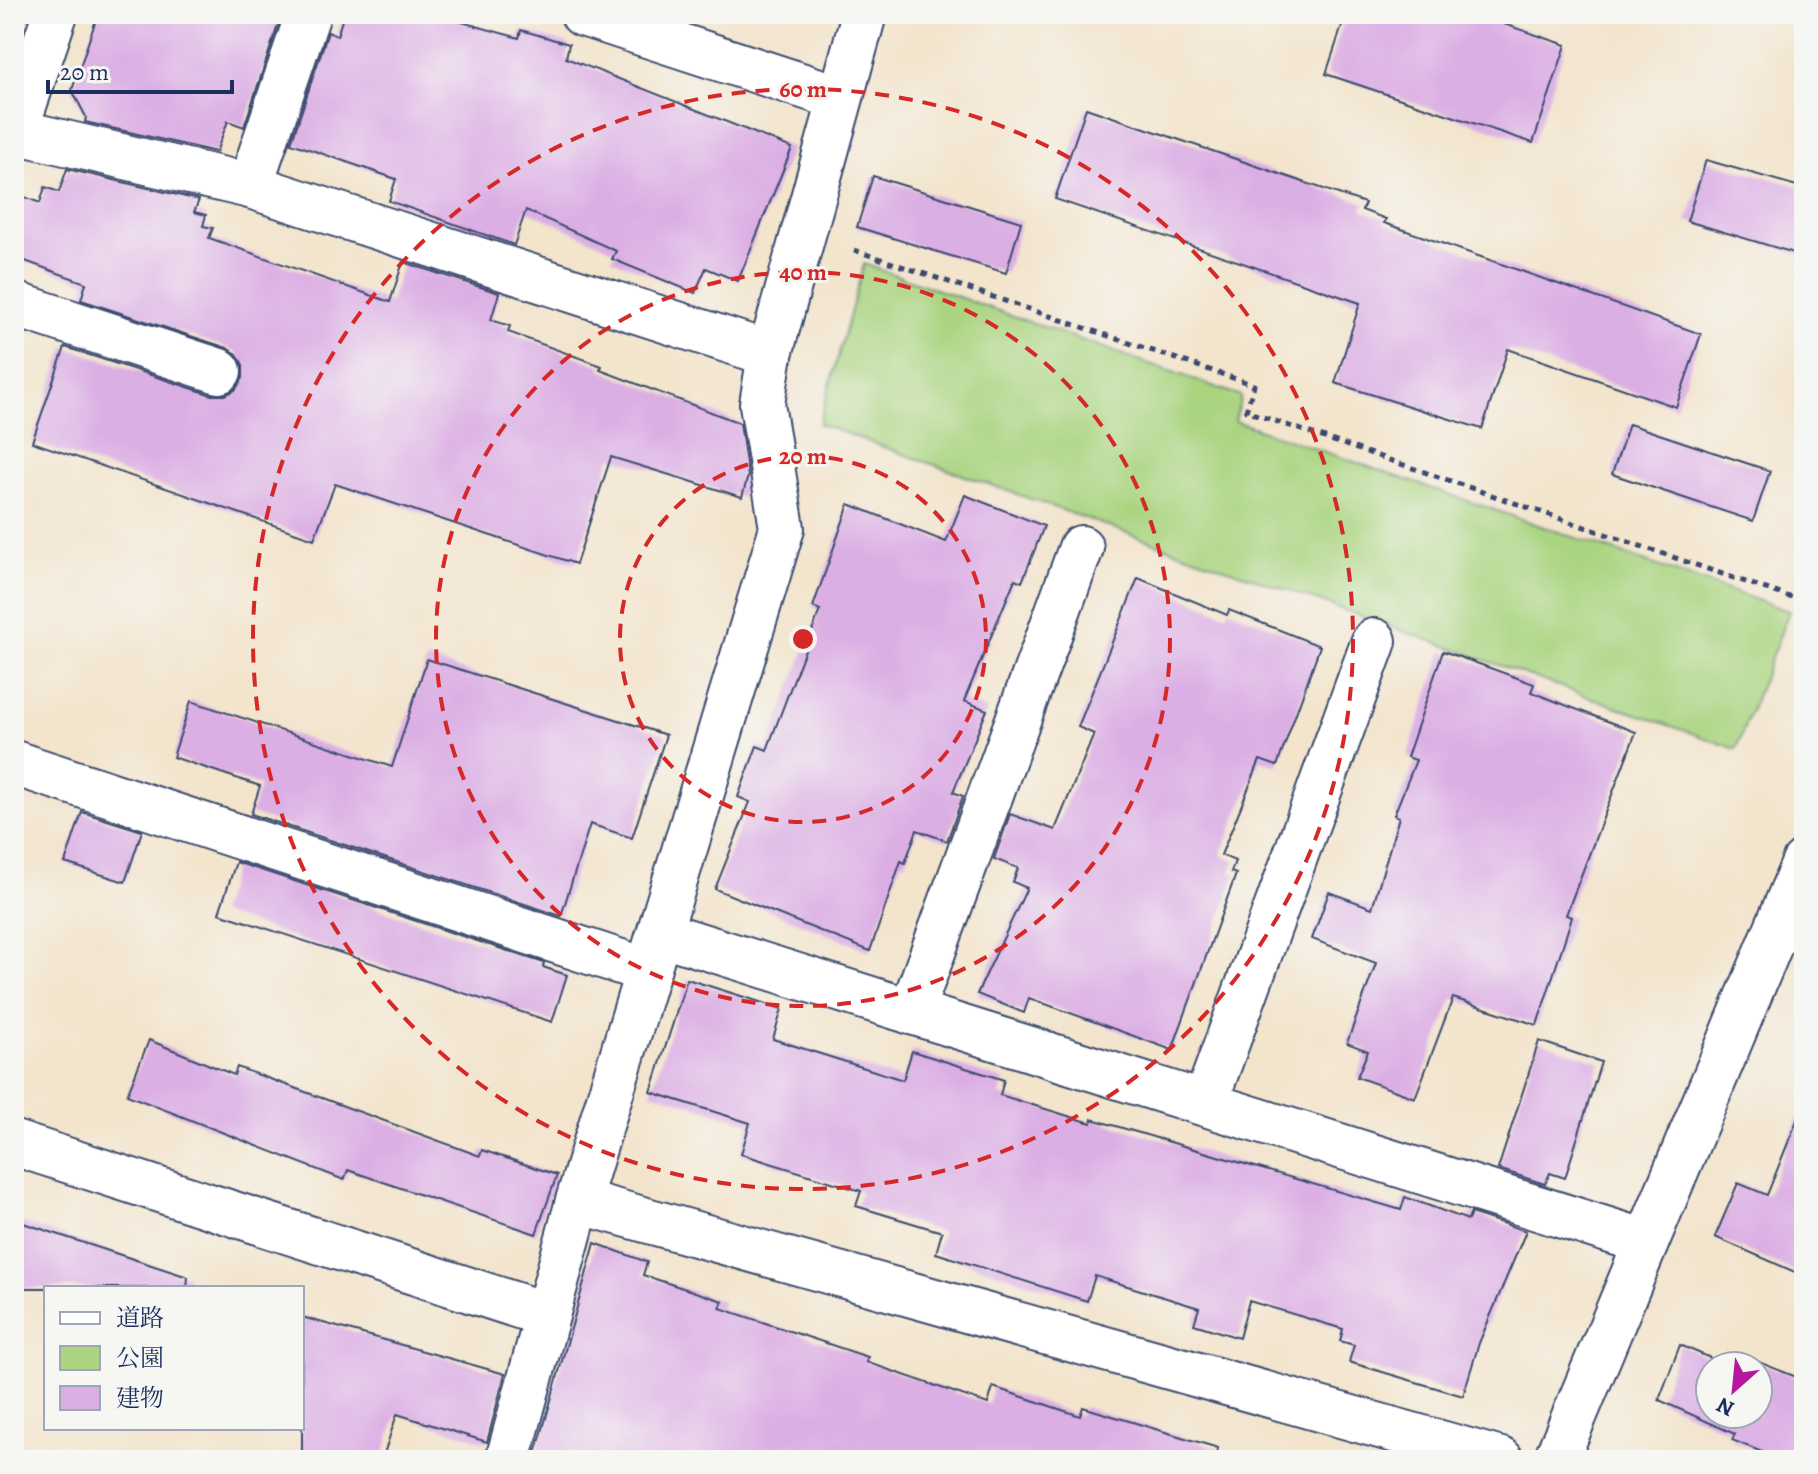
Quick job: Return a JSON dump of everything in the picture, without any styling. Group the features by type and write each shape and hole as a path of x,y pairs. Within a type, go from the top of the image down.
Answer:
{"street":[{"path":"55,14 14,132 250,186 770,354"},
{"path":"250,186 308,14"},
{"path":"583,14 840,98"},
{"path":"508,1460 578,1201 782,528 762,404 770,354 864,14"},
{"path":"14,304 219,371"},
{"path":"911,1012 1081,548"},
{"path":"1205,1103 1374,641"},
{"path":"14,763 654,952 911,1012 1646,1242"},
{"path":"1556,1460 1804,863"},
{"path":"14,1143 547,1315"},
{"path":"578,1201 1501,1460"}],"path":[{"path":"804,232 1254,385 1246,411 1804,602"}],"green space":[{"path":"864,264 1241,396 1235,421 1789,611 1736,749 819,424"}],"building":[{"path":"98,14 281,16 244,127 228,121 216,152 85,122 86,117 72,90"},
{"path":"344,14 433,14 519,38 521,30 569,44 566,58 792,148 738,281 706,268 695,293 612,259 616,251 526,210 514,245 389,201 396,179 291,143 328,32 337,36"},
{"path":"1346,14 1474,14 1566,45 1533,143 1326,74"},
{"path":"1086,108 1365,203 1362,210 1386,219 1384,223 1701,334 1676,407 1508,349 1482,429 1335,383 1360,303 1055,199"},
{"path":"1706,160 1804,188 1804,256 1687,221"},
{"path":"67,169 199,200 194,212 206,215 203,226 213,228 209,238 390,302 403,262 499,293 491,320 510,326 508,332 602,366 600,370 740,423 748,476 742,497 611,457 576,564 335,484 314,539 32,442 65,347 212,395 225,395 235,390 243,378 243,365 237,354 227,348 81,300 86,283 14,257 14,193 40,203 45,187 59,192"},
{"path":"873,176 1021,222 1006,273 857,227"},
{"path":"1629,424 1770,471 1753,521 1612,474"},
{"path":"965,495 1044,526 1022,582 1015,579 964,701 987,710 953,792 963,796 947,841 917,830 905,863 901,861 870,951 715,889 750,802 738,797 757,746 767,750 820,610 813,607 849,504 946,542"},
{"path":"1138,578 1227,615 1229,610 1320,646 1277,766 1260,760 1221,855 1235,861 1231,872 1236,874 1172,1050 1029,998 1024,1013 977,994 1027,888 1013,882 1018,868 994,859 1010,814 1055,830 1094,734 1078,727"},
{"path":"1443,651 1534,684 1531,692 1636,732 1566,915 1572,917 1537,1025 1453,998 1415,1098 1357,1077 1368,1051 1347,1043 1376,963 1312,939 1329,892 1372,908 1399,817 1394,815 1416,760 1407,757"},
{"path":"427,659 666,735 632,838 590,824 561,916 251,814 260,786 173,757 191,701 392,767"},
{"path":"82,812 142,831 125,882 65,863"},
{"path":"236,862 544,963 543,967 567,975 552,1022 219,913"},
{"path":"687,979 782,1009 773,1039 903,1080 912,1051 1004,1080 1000,1095 1091,1123 1092,1119 1401,1210 1405,1197 1468,1220 1471,1213 1526,1231 1479,1343 1463,1396 1349,1362 1354,1345 1340,1341 1343,1329 1249,1301 1239,1338 1194,1324 1199,1308 1095,1276 1087,1301 936,1253 942,1232 856,1206 861,1191 741,1154 750,1123 651,1092"},
{"path":"149,1040 234,1075 237,1067 480,1156 482,1150 557,1175 536,1234 348,1170 344,1180 127,1095"},
{"path":"1539,1041 1601,1062 1565,1178 1550,1173 1545,1184 1498,1169"},
{"path":"1802,1108 1804,1276 1715,1237 1738,1183 1767,1195"},
{"path":"14,1220 188,1277 187,1286 14,1288"},
{"path":"595,1243 647,1262 643,1275 723,1301 720,1308 868,1357 866,1362 988,1404 993,1387 1080,1416 1083,1407 1218,1448 1216,1460 544,1460 535,1457"},
{"path":"304,1318 505,1374 487,1442 397,1414 382,1460 302,1460"},
{"path":"1680,1345 1694,1351 1694,1416 1659,1400"},
{"path":"1774,1368 1804,1380 1804,1431 1792,1460 1782,1460 1732,1440 1735,1434 1726,1430 1774,1430"}]}
